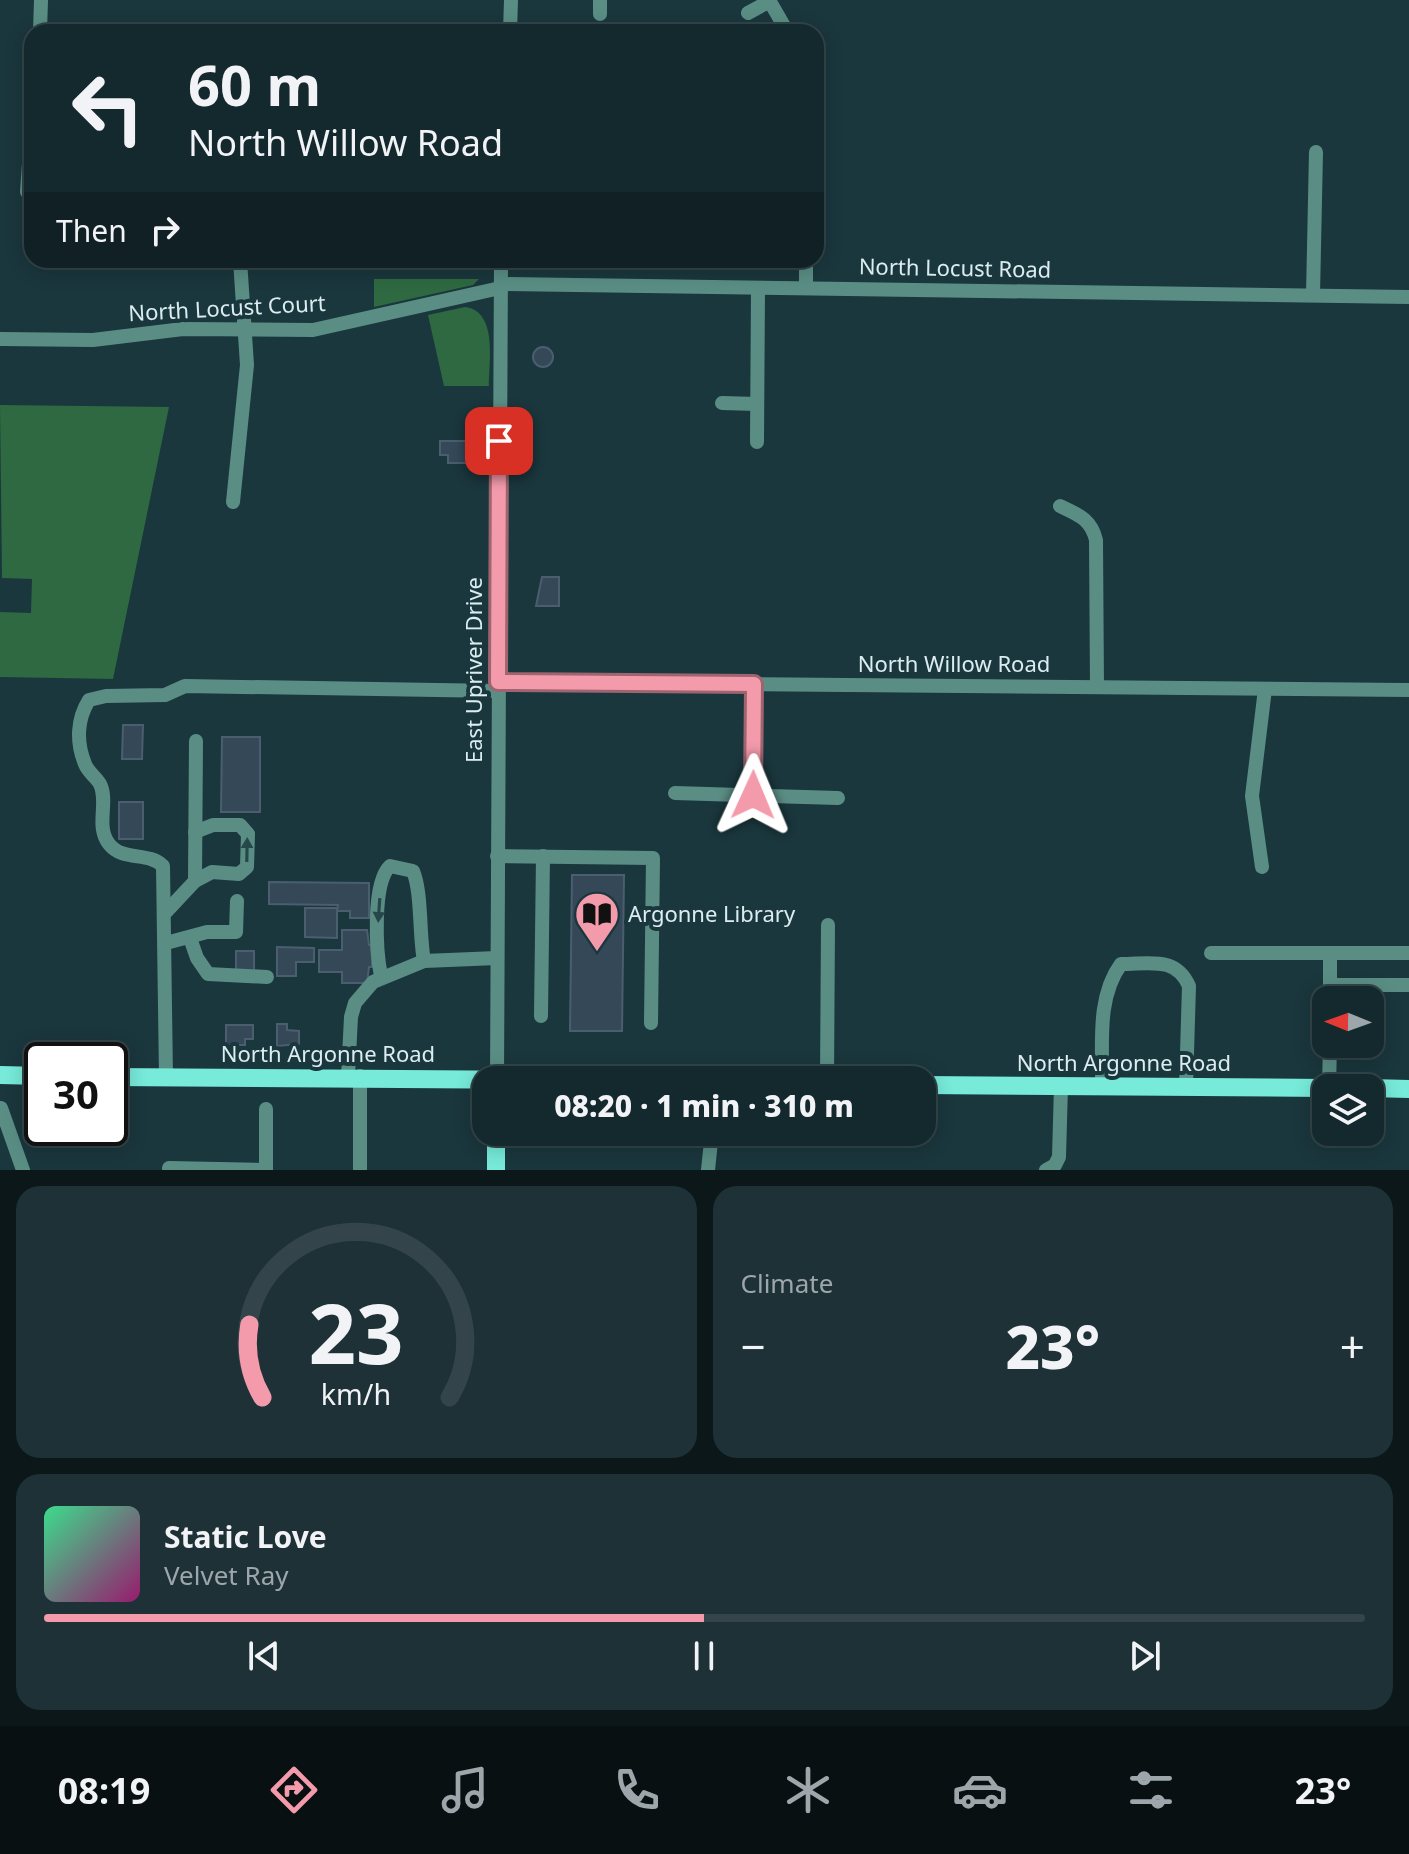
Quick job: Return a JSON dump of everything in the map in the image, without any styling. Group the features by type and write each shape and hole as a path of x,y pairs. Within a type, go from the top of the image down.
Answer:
{"main road":[{"path":"0,1075 24,1076"},
{"name":"North Argonne Road","path":"128,1077 354,1076 472,1079"},
{"name":"North Argonne Road","path":"936,1085 1312,1088"},
{"path":"1384,1088 1409,1089"},
{"path":"496,1146 496,1170"}],"street":[{"path":"40,24 41,0"},
{"path":"510,24 511,0"},
{"path":"748,13 770,1 783,24"},
{"path":"1313,295 1316,152"},
{"path":"233,502 247,365 241,268"},
{"name":"East Upriver Drive","path":"497,1066 501,268"},
{"path":"806,268 806,288"},
{"name":"North Locust Road","path":"500,286 1409,297"},
{"name":"North Locust Court","path":"0,339 93,340 183,329 313,330 500,286"},
{"path":"757,442 758,288"},
{"path":"722,403 757,404"},
{"path":"1060,506 1085,518 1093,526 1096,540 1097,687"},
{"path":"753,795 754,684"},
{"name":"North Willow Road","path":"166,906 163,866 154,857 125,855 109,845 102,830 100,785 85,764 80,741 78,717 89,700 106,696 165,695 185,686 754,684 1409,690"},
{"path":"1262,867 1252,796 1265,689"},
{"path":"195,881 196,741"},
{"path":"675,793 838,798"},
{"path":"166,1077 166,906 195,881 212,872 239,874 247,867 248,834 240,825 213,825 195,832"},
{"path":"497,856 653,858 651,1023"},
{"path":"541,1016 543,856"},
{"path":"381,976 378,922 381,882 382,873 390,866 413,871 418,883 418,921 424,961"},
{"path":"166,943 207,932 236,932 237,901"},
{"path":"827,1066 828,925"},
{"path":"190,938 197,958 208,974 267,977"},
{"path":"1211,953 1409,953"},
{"path":"1330,953 1330,986"},
{"path":"360,1170 354,1076 355,1003 381,976 403,972 424,961 497,958"},
{"path":"1102,1087 1104,1007 1112,976 1121,964 1169,963 1182,971 1189,986 1186,1087"},
{"path":"1384,987 1409,985"},
{"path":"1046,1170 1055,1165 1059,1157 1061,1086"},
{"path":"1,1108 23,1170"},
{"path":"169,1168 266,1170 266,1109"},
{"path":"708,1170 711,1146"}],"green space":[{"path":"374,279 479,279 473,285 374,307"},
{"path":"465,307 476,311 487,327 489,386 444,386 428,315"},
{"path":"0,405 169,407 113,679 0,677 0,612 31,613 32,579 2,578"}],"building":[{"path":"543,347 550,350 553,357 550,364 543,367 536,364 533,357 536,350"},
{"path":"440,441 467,441 467,445 473,445 473,457 467,457 467,463 448,463 448,455 440,455"},
{"path":"542,577 559,577 559,606 536,606"},
{"path":"123,725 143,725 142,759 122,759"},
{"path":"222,737 260,737 260,812 221,812"},
{"path":"119,802 143,802 143,839 119,839"},
{"name":"Argonne Library","path":"572,875 624,875 622,1031 570,1031"},
{"path":"269,882 369,883 369,918 350,918 350,911 337,911 338,905 269,904"},
{"path":"305,908 337,908 337,938 305,937"},
{"path":"342,930 367,930 369,945 372,945 372,967 369,967 367,983 342,983 342,972 319,972 319,950 342,950"},
{"path":"277,947 314,948 314,962 296,962 296,976 277,976"},
{"path":"236,951 254,951 254,972 236,972"},
{"path":"277,1024 287,1024 287,1030 299,1031 299,1044 277,1046"},
{"path":"226,1025 253,1025 253,1039 245,1039 245,1045 226,1045"}],"place":[{"name":"Argonne Library","path":"597,953"}],"route":[{"path":"499,441 498,682 754,684 753,795"}]}
